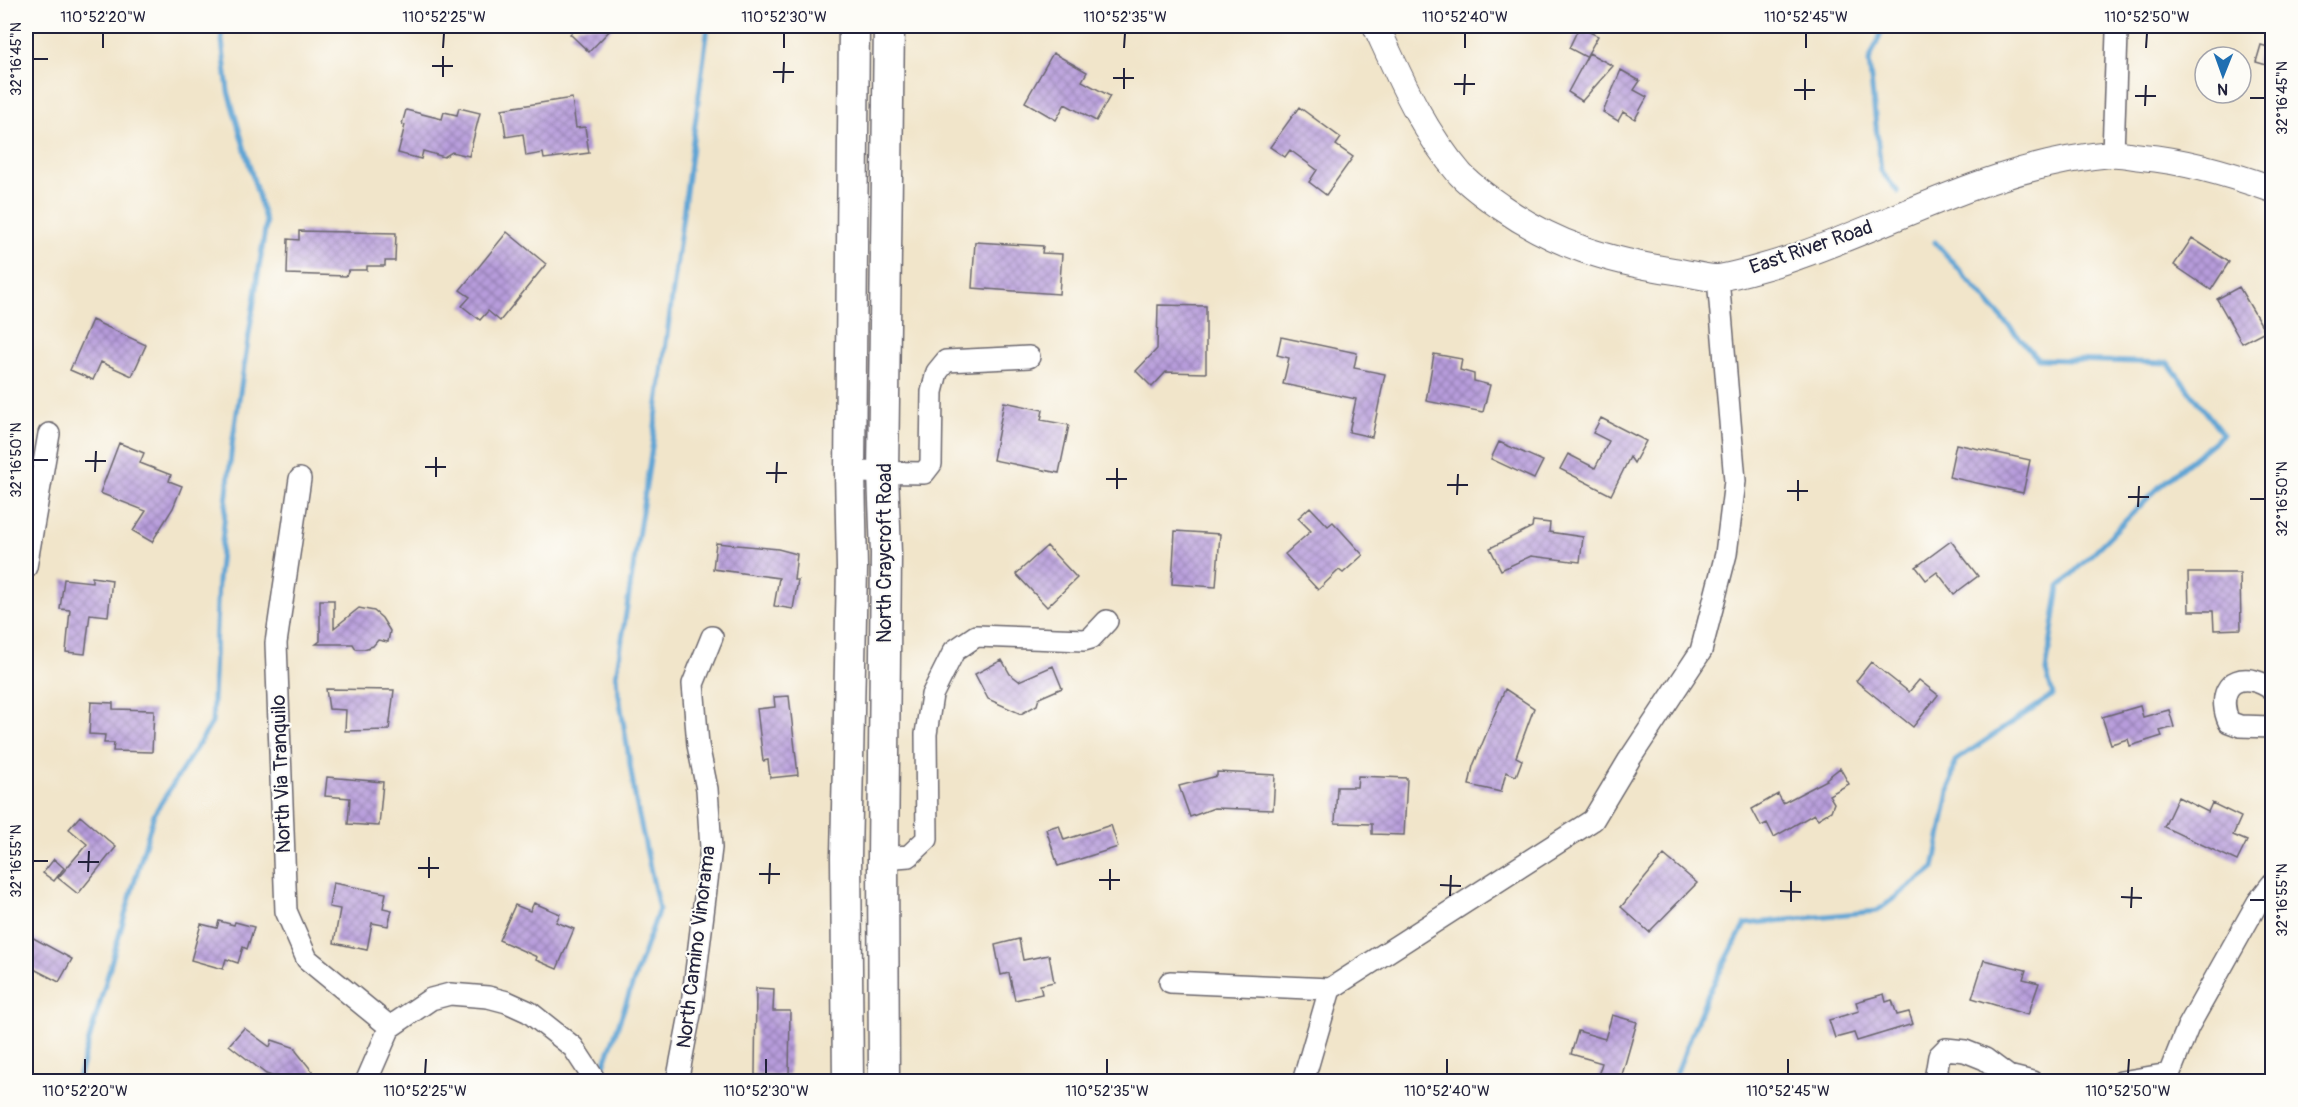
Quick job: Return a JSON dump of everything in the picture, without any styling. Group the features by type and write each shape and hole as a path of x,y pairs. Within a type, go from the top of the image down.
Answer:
{"main road":[{"name":"North Craycroft Road","path":"848,1082 846,857 852,568 850,472 854,26"},
{"name":"North Craycroft Road","path":"884,1082 883,858 886,554 883,473 889,26"}],"street":[{"name":"East River Road","path":"1376,26 1413,106 1433,139 1462,176 1482,194 1526,225 1570,246 1639,266 1718,278 1799,256 1985,180 2042,164 2113,154 2152,158 2220,170 2272,189"},
{"path":"2113,154 2117,33 2121,26"},
{"path":"1170,982 1330,989 1593,820 1629,760 1701,651 1726,554 1735,481 1718,278"},
{"path":"850,472 924,473 931,464 932,392 937,372 946,361 1029,357"},
{"path":"26,567 49,434"},
{"name":"North Via Tranquilo","path":"300,479 276,643 286,911 307,959 390,1027"},
{"path":"883,858 909,856 927,839 926,734 932,695 954,651 976,636 1091,639 1107,621"},
{"name":"North Camino Vinorama","path":"677,1082 692,1004 711,848 707,789 698,745 693,684 712,637"},
{"path":"2272,689 2255,681 2242,681 2231,686 2225,692 2224,699 2224,710 2229,722 2240,726 2272,727"},
{"path":"2121,1082 2168,1078 2188,1027 2258,902 2272,884"},
{"path":"1303,1082 1330,989"},
{"path":"366,1082 390,1027 431,999 450,994 488,997 507,1002 529,1012 573,1047 596,1082"},
{"path":"1943,1082 1938,1078 1937,1067 1940,1056 1946,1049 1965,1051 1984,1059 2005,1079 2032,1082"}],"building":[{"path":"579,26 614,26 589,52 570,34"},
{"path":"1579,27 1598,36 1586,57 1569,48"},
{"path":"2261,45 2272,48 2270,66 2256,62"},
{"path":"1053,53 1087,72 1082,81 1110,96 1096,121 1065,104 1056,120 1025,102"},
{"path":"1589,53 1613,66 1582,101 1568,92"},
{"path":"1621,70 1640,81 1634,90 1647,97 1635,119 1623,112 1618,121 1603,112"},
{"path":"572,98 576,128 585,127 589,153 544,159 543,153 526,156 523,134 506,137 502,109"},
{"path":"1299,107 1341,138 1336,145 1353,157 1326,195 1309,182 1317,170 1290,150 1285,157 1270,147"},
{"path":"459,108 480,113 469,156 452,152 444,157 423,151 421,159 398,153 406,110 442,119 444,112 457,115"},
{"path":"299,231 396,233 395,261 385,261 385,266 367,266 367,270 349,270 346,276 287,274 288,239 299,240"},
{"path":"507,232 546,264 500,321 488,311 480,320 462,306 470,297 460,290"},
{"path":"2192,238 2229,262 2211,290 2174,265"},
{"path":"975,242 1043,246 1042,253 1062,254 1059,294 972,288"},
{"path":"2239,287 2265,331 2242,343 2217,299"},
{"path":"1158,305 1206,306 1206,373 1166,372 1152,387 1136,371 1157,349"},
{"path":"92,320 146,345 132,376 101,362 93,380 70,370"},
{"path":"1281,337 1357,353 1354,368 1385,374 1372,437 1349,432 1356,399 1283,384 1289,358 1277,355"},
{"path":"1434,354 1462,359 1460,370 1474,374 1474,381 1490,385 1483,412 1426,401"},
{"path":"1004,402 1043,410 1041,420 1069,425 1059,473 993,460"},
{"path":"1601,418 1646,441 1634,463 1630,457 1611,495 1560,469 1568,454 1595,468 1609,441 1593,433"},
{"path":"1499,442 1543,461 1534,479 1491,459"},
{"path":"119,443 144,453 140,463 171,475 169,481 182,486 173,508 152,542 133,531 146,511 100,493"},
{"path":"1956,444 2030,460 2023,493 1949,477"},
{"path":"1310,507 1328,526 1333,522 1363,555 1343,573 1339,570 1318,590 1285,554 1311,531 1298,518"},
{"path":"1533,521 1550,523 1549,532 1583,537 1580,562 1531,556 1501,570 1490,548 1532,527"},
{"path":"1175,531 1220,534 1216,587 1172,584"},
{"path":"1951,541 1978,576 1954,594 1937,572 1926,580 1916,567"},
{"path":"716,543 778,549 797,554 794,580 798,580 793,609 774,606 779,578 713,569"},
{"path":"1047,546 1077,578 1047,607 1016,574"},
{"path":"2188,573 2240,573 2241,629 2214,630 2213,611 2189,611"},
{"path":"92,577 112,580 108,616 90,614 85,654 66,652 70,610 60,609 64,579 92,582"},
{"path":"320,600 334,600 334,628 359,608 374,611 382,618 390,631 388,642 378,640 373,646 364,649 356,649 353,644 316,644 320,641"},
{"path":"1002,660 1010,674 1019,681 1053,666 1062,688 1039,698 1037,705 1021,714 988,699 975,674"},
{"path":"1871,662 1909,692 1919,680 1938,695 1913,727 1856,681"},
{"path":"326,689 394,690 389,730 345,731 346,710 329,709"},
{"path":"1505,689 1534,708 1516,757 1522,760 1516,776 1506,772 1501,792 1469,785 1473,766"},
{"path":"789,696 798,775 770,778 768,760 763,761 757,709 775,707 774,697"},
{"path":"91,702 113,703 113,709 154,710 152,752 113,751 114,743 104,743 105,735 89,734"},
{"path":"2140,706 2143,717 2169,710 2174,727 2160,731 2162,736 2130,746 2128,739 2111,744 2102,717"},
{"path":"1840,768 1849,784 1829,795 1834,803 1831,811 1818,819 1814,814 1774,837 1767,823 1761,826 1752,809 1778,794 1783,803 1827,780"},
{"path":"1217,772 1275,775 1273,810 1214,808 1190,817 1179,786 1217,776"},
{"path":"1358,776 1407,778 1404,835 1372,834 1372,824 1335,823 1337,787 1357,787"},
{"path":"327,777 383,782 379,826 348,824 350,798 325,796"},
{"path":"2178,797 2208,812 2212,803 2241,817 2233,835 2247,841 2237,861 2164,827"},
{"path":"80,816 116,847 78,894 58,878 87,844 69,829"},
{"path":"1059,825 1064,840 1111,825 1118,847 1058,866 1046,829"},
{"path":"1664,855 1697,883 1649,932 1621,907"},
{"path":"54,859 64,868 54,881 43,873"},
{"path":"333,883 386,893 383,908 392,910 388,926 372,923 367,950 334,943 340,909 329,907"},
{"path":"534,903 560,914 556,922 574,929 557,969 499,940 515,905 530,911"},
{"path":"219,921 254,927 247,949 243,947 238,963 226,959 223,969 191,960 201,924 217,928"},
{"path":"26,934 72,959 59,982 26,965"},
{"path":"1019,939 1023,960 1049,955 1054,982 1040,985 1042,994 1015,1000 1009,973 1001,975 995,945"},
{"path":"1984,960 2026,970 2023,979 2039,983 2028,1015 1972,998"},
{"path":"756,988 774,989 773,1011 790,1011 789,1076 755,1075"},
{"path":"1884,994 1886,1002 1892,1000 1897,1015 1909,1012 1913,1024 1857,1041 1854,1033 1835,1038 1829,1020 1859,1011 1856,1002"},
{"path":"1612,1015 1637,1022 1620,1082 1596,1082 1602,1063 1571,1054 1578,1031 1605,1039"},
{"path":"244,1028 270,1047 272,1040 296,1048 321,1082 289,1082 266,1074 229,1045"}],"waterway":[{"path":"77,1082 154,814 212,723 218,581 232,445 266,223 228,91 221,32 226,26"},
{"path":"600,1077 659,909 636,802 616,677 653,441 708,26"},
{"path":"1884,26 1869,61 1881,171 1898,192"},
{"path":"1673,1082 1705,1000 1745,924 1877,911 1934,868 1955,761 2053,695 2046,671 2059,587 2159,487 2223,434 2168,363 2038,359 1935,242"}]}
